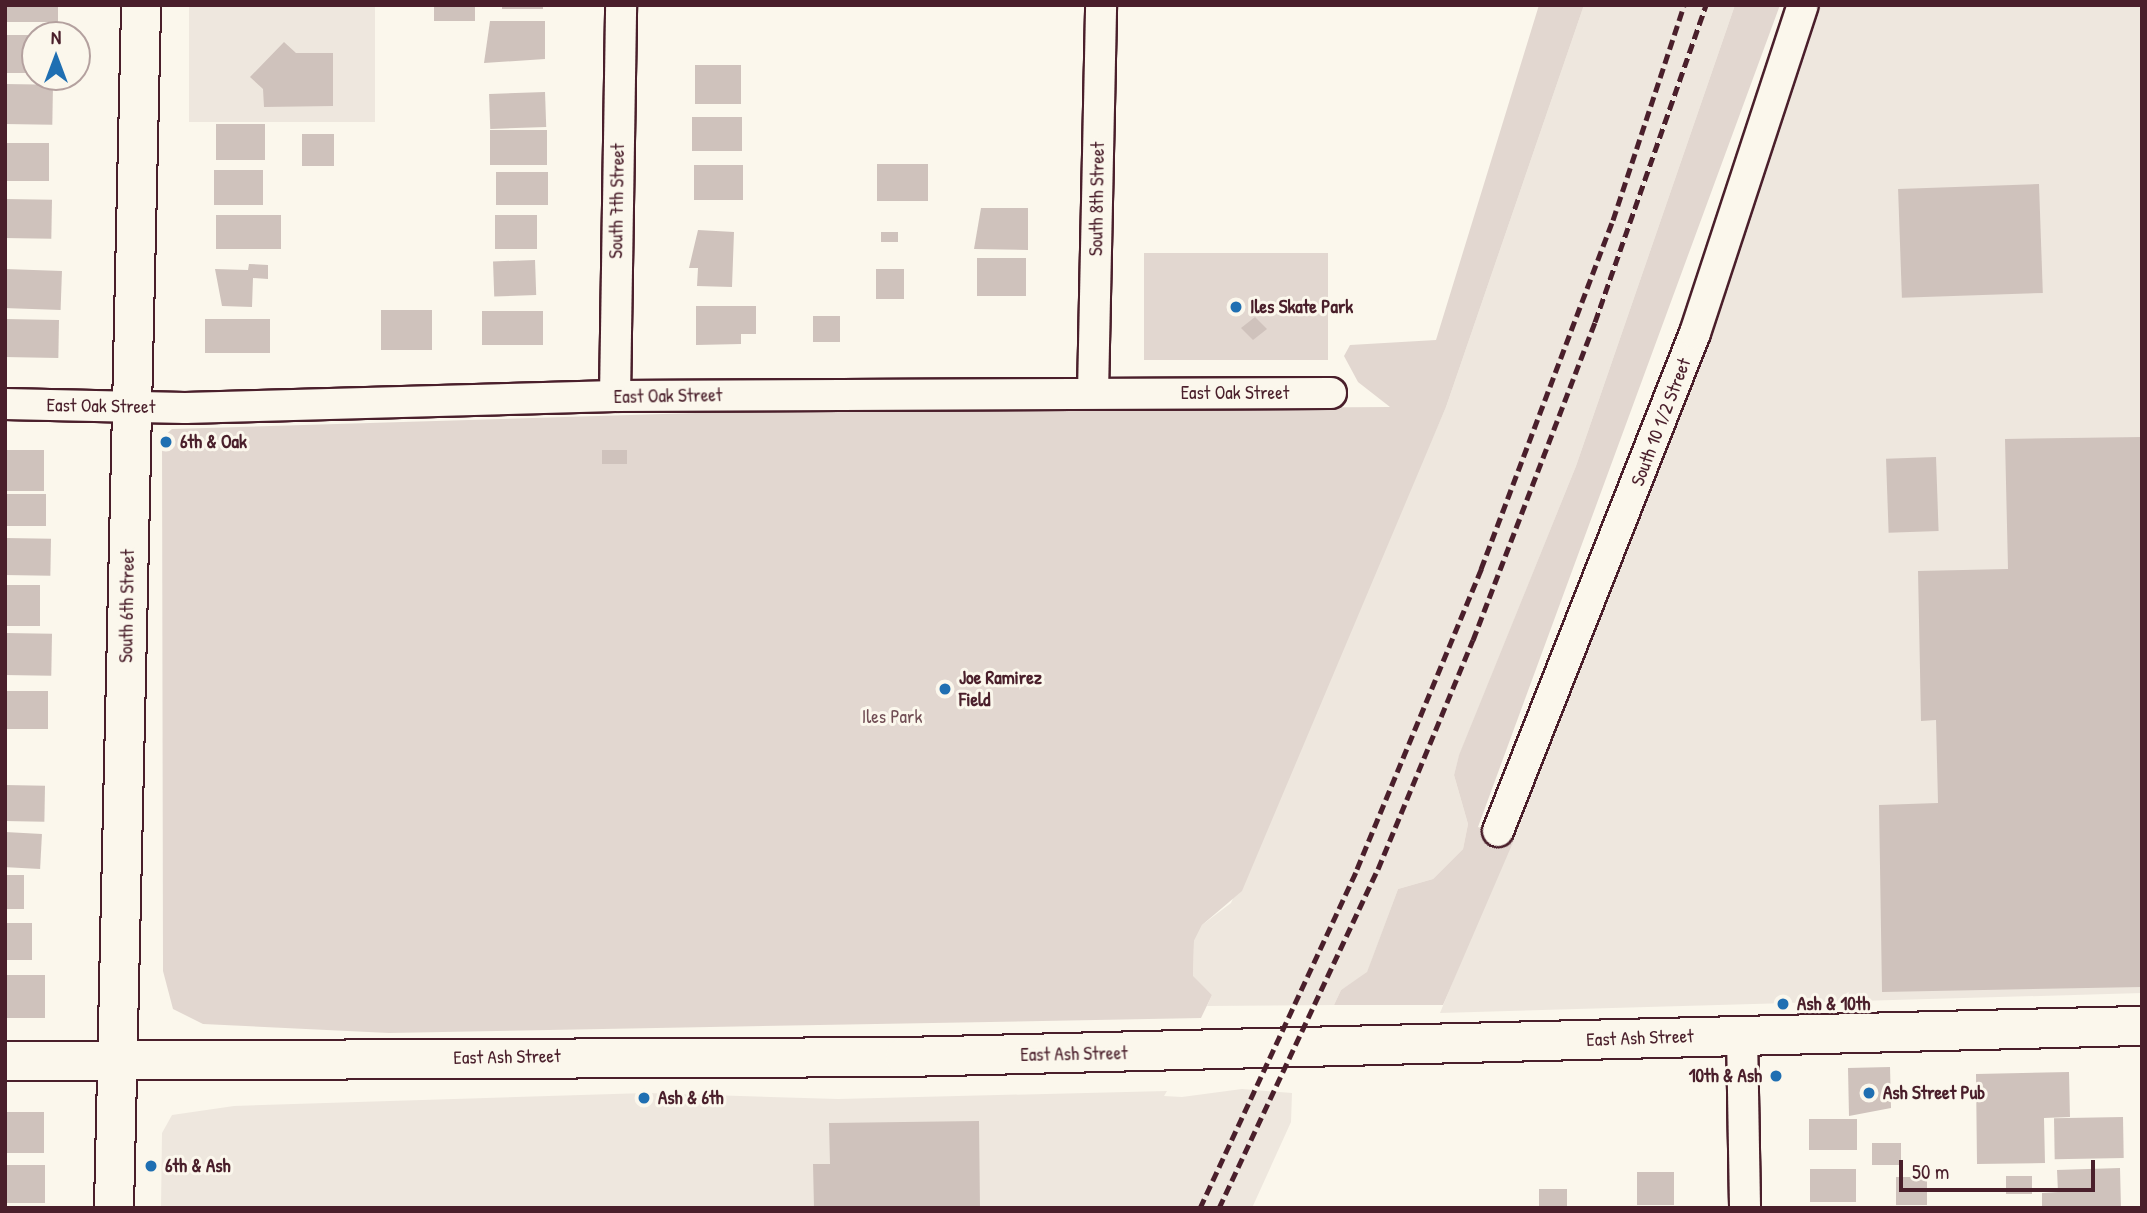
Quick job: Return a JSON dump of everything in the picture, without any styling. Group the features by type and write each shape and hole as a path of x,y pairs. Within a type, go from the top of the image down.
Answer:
{"street":[{"name":"South 6th Street","path":"114,1208 141,5"},
{"name":"South 7th Street","path":"615,396 621,5"},
{"name":"South 8th Street","path":"1093,393 1101,5"},
{"name":"South 10 1/2 Street","path":"1499,831 1695,333 1803,5"},
{"name":"East Oak Street","path":"5,404 130,407 615,396 1331,393"},
{"name":"East Ash Street","path":"5,1060 118,1062 905,1057 2142,1026"},
{"path":"1742,1034 1745,1208"}],"shaded area":[{"path":"189,5 375,5 375,122 189,122"},
{"path":"1584,5 1735,5 1576,466 1459,756 1454,775 1468,824 1463,849 1433,879 1398,889 1367,973 1341,990 1334,1005 1207,1006 1212,995 1193,977 1194,941 1202,925 1231,903 1446,407"},
{"path":"1817,5 2142,5 2142,993 1440,1013 1603,612"},
{"path":"1242,1089 1292,1093 1291,1122 1252,1208 161,1208 162,1133 172,1115 234,1106 646,1093 838,1099 1167,1091 1164,1096 1182,1097"}],"green space":[{"name":"Iles Park","path":"1539,5 1584,5 1446,407 1242,891 1202,925 1194,941 1193,976 1212,995 1201,1018 389,1033 203,1024 173,1009 163,971 162,438 172,429 761,411 1390,407 1358,382 1344,356 1350,345 1436,340"},
{"path":"1735,5 1780,5 1478,827 1514,840 1443,1005 1334,1005 1341,990 1367,972 1398,889 1433,879 1463,849 1468,824 1454,775 1459,755 1576,466"},
{"name":"Iles Skate Park","path":"1144,253 1328,253 1328,360 1144,360"}],"building":[{"path":"5,5 58,5 58,21 5,22"},
{"path":"434,5 475,5 475,21 434,21"},
{"path":"502,5 543,5 543,9 502,9"},
{"path":"490,21 545,21 545,59 484,63"},
{"path":"5,35 21,35 21,73 5,73"},
{"path":"284,42 296,53 333,53 333,106 264,107 263,89 250,77"},
{"path":"695,65 741,65 741,104 695,104"},
{"path":"5,84 21,84 21,91 53,91 52,125 5,124"},
{"path":"545,92 546,127 490,129 489,94"},
{"path":"692,117 742,117 742,151 692,151"},
{"path":"216,124 265,124 265,160 216,160"},
{"path":"490,130 547,130 547,165 490,165"},
{"path":"302,134 334,134 334,166 302,166"},
{"path":"5,143 49,143 49,181 5,181"},
{"path":"877,164 928,164 928,201 877,201"},
{"path":"694,165 743,165 743,200 694,200"},
{"path":"214,170 263,170 263,205 214,205"},
{"path":"496,172 548,172 548,205 496,205"},
{"path":"2039,184 2043,293 1902,298 1898,189"},
{"path":"5,199 52,200 51,239 5,238"},
{"path":"981,208 1028,208 1028,250 974,249"},
{"path":"216,215 281,215 281,249 216,249"},
{"path":"495,215 537,215 537,249 495,249"},
{"path":"698,230 734,232 732,287 697,286 698,268 689,268"},
{"path":"881,232 898,232 898,242 881,242"},
{"path":"977,258 1026,258 1026,296 977,296"},
{"path":"535,260 536,295 494,296 493,261"},
{"path":"249,264 268,265 268,279 253,278 252,307 222,306 215,269 248,270"},
{"path":"5,269 62,271 61,310 5,308"},
{"path":"876,269 904,269 904,299 876,299"},
{"path":"696,306 756,306 756,334 741,334 741,344 696,345"},
{"path":"381,310 432,310 432,350 381,350"},
{"path":"482,311 543,311 543,345 482,345"},
{"path":"813,316 840,316 840,342 813,342"},
{"path":"1255,317 1267,329 1253,340 1241,328"},
{"path":"5,319 59,320 58,358 5,357"},
{"path":"205,319 270,319 270,353 205,353"},
{"path":"2142,437 2142,987 1882,992 1879,805 1938,803 1936,720 1921,721 1918,571 2008,569 2005,439"},
{"path":"5,450 44,450 44,491 5,491"},
{"path":"602,450 627,450 627,464 602,464"},
{"path":"1936,457 1939,531 1889,533 1886,459"},
{"path":"5,494 46,494 46,526 5,526"},
{"path":"5,538 51,539 50,576 5,575"},
{"path":"5,585 40,585 40,626 5,626"},
{"path":"5,633 52,634 51,676 5,675"},
{"path":"5,691 48,691 48,729 5,729"},
{"path":"5,785 45,786 44,822 5,821"},
{"path":"5,832 42,834 40,869 5,867"},
{"path":"5,875 24,875 24,909 5,909"},
{"path":"5,923 32,923 32,960 5,960"},
{"path":"5,975 45,975 45,1018 5,1018"},
{"path":"1890,1067 1891,1108 1849,1116 1848,1068"},
{"path":"2069,1072 2070,1117 2044,1118 2045,1163 1977,1164 1976,1074"},
{"path":"5,1112 44,1112 44,1153 5,1153"},
{"path":"2123,1117 2124,1158 2055,1159 2054,1118"},
{"path":"1809,1119 1857,1119 1857,1150 1809,1150"},
{"path":"979,1121 980,1208 814,1208 813,1164 830,1164 829,1123"},
{"path":"1872,1143 1901,1143 1901,1165 1872,1165"},
{"path":"5,1165 45,1165 45,1203 5,1203"},
{"path":"2120,1168 2121,1208 2042,1208 2042,1193 2058,1192 2057,1170"},
{"path":"1810,1169 1856,1169 1856,1202 1810,1202"},
{"path":"1637,1172 1674,1172 1674,1205 1637,1205"},
{"path":"2006,1176 2032,1176 2032,1194 2006,1194"},
{"path":"1896,1177 1927,1177 1927,1205 1896,1205"},
{"path":"1539,1189 1567,1189 1567,1208 1539,1208"}],"railway":[{"path":"1200,1208 1357,869 1481,569 1613,220 1684,5"},
{"path":"1219,1208 1378,869 1473,640 1595,322 1706,5"}],"place":[{"name":"Iles Skate Park","path":"1236,307"},
{"name":"6th & Oak","path":"166,442"},
{"name":"Joe Ramirez Field","path":"945,689"},
{"name":"Ash & 10th","path":"1783,1004"},
{"name":"10th & Ash","path":"1776,1076"},
{"name":"Ash Street Pub","path":"1869,1093"},
{"name":"Ash & 6th","path":"644,1098"},
{"name":"6th & Ash","path":"151,1166"}]}
